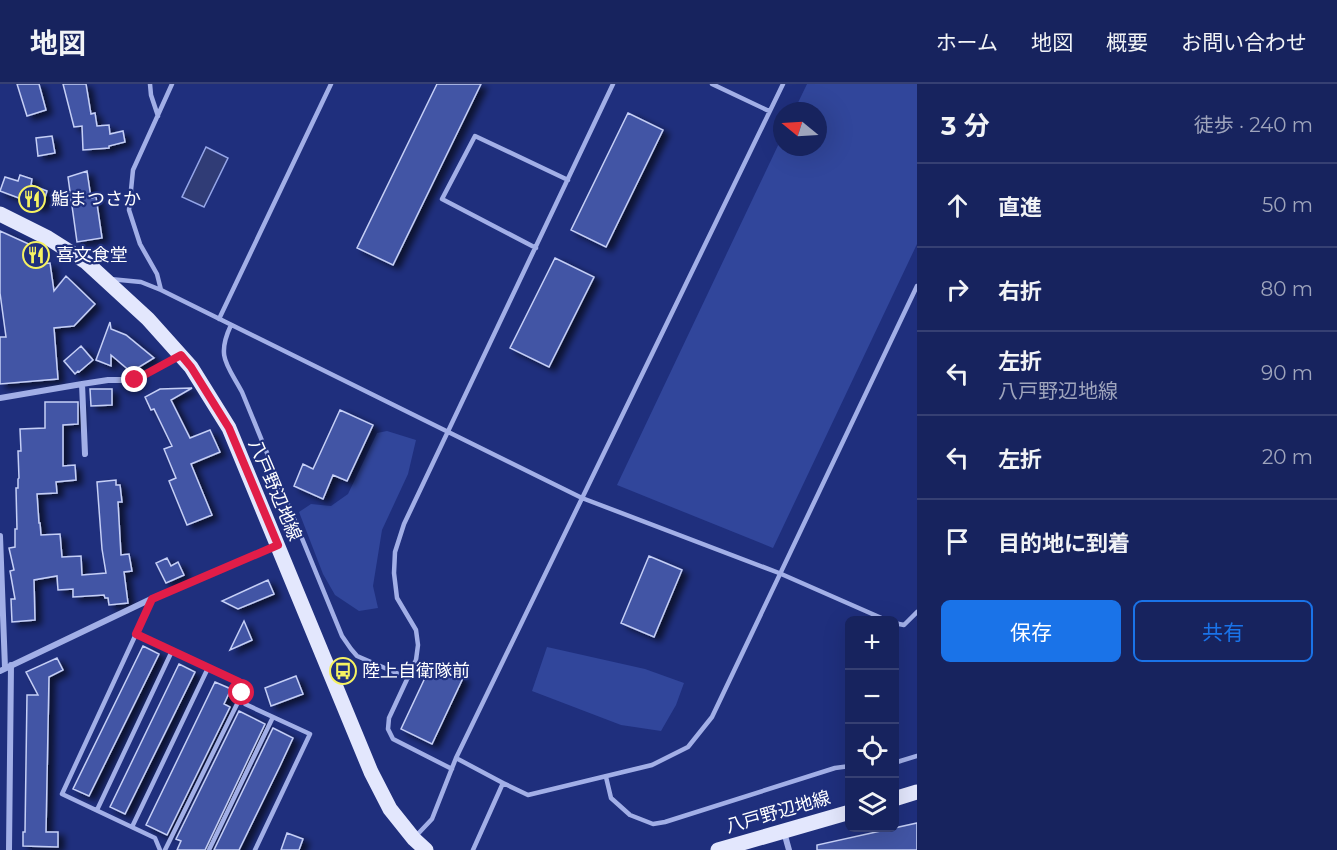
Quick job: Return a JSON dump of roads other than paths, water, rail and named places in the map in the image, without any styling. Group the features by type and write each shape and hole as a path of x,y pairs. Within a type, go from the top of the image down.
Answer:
{"main road":[{"name":"八戸野辺地線","path":"0,214 48,238 86,262 148,319 191,367 229,428 370,772 390,809 426,850"},
{"path":"899,797 917,792"},
{"name":"八戸野辺地線","path":"718,850 845,813"}],"street":[{"path":"0,398 108,380 135,380 181,355"},
{"path":"82,384 85,454"},
{"path":"0,536 9,850"},
{"path":"5,668 152,599 278,545"},
{"path":"784,831 789,850"}],"lane":[{"path":"150,84 158,116"},
{"path":"161,290 157,274 140,244 129,210 133,170 172,84"},
{"path":"219,319 331,84"},
{"path":"452,769 393,740 388,729 389,718 416,660 418,645 416,630 398,598 394,573 394,552 448,432 613,84"},
{"path":"711,84 769,111"},
{"path":"414,839 432,819 456,758 783,84"},
{"path":"536,248 442,199 475,136 568,180"},
{"path":"105,279 141,282 161,290 582,498 779,573 875,616"},
{"path":"456,758 528,795 652,765 688,747 712,717 917,286"},
{"path":"231,325 223,346 224,357 242,392 342,636 357,656 408,678"},
{"path":"152,599 63,794 155,838 160,850"},
{"path":"899,624 904,625 917,612"},
{"path":"136,634 239,682 245,704 310,734 255,850"},
{"path":"97,810 172,651"},
{"path":"132,827 208,668"},
{"path":"165,850 242,693"},
{"path":"209,850 273,717"},
{"path":"899,761 917,756"},
{"path":"606,777 611,798 619,807 630,815 653,824 845,767"},
{"path":"473,850 503,783"}],"place":[{"name":"鮨まつさか","path":"32,199"},
{"name":"喜文食堂","path":"36,255"},
{"name":"陸上自衛隊前","path":"343,671"}]}
